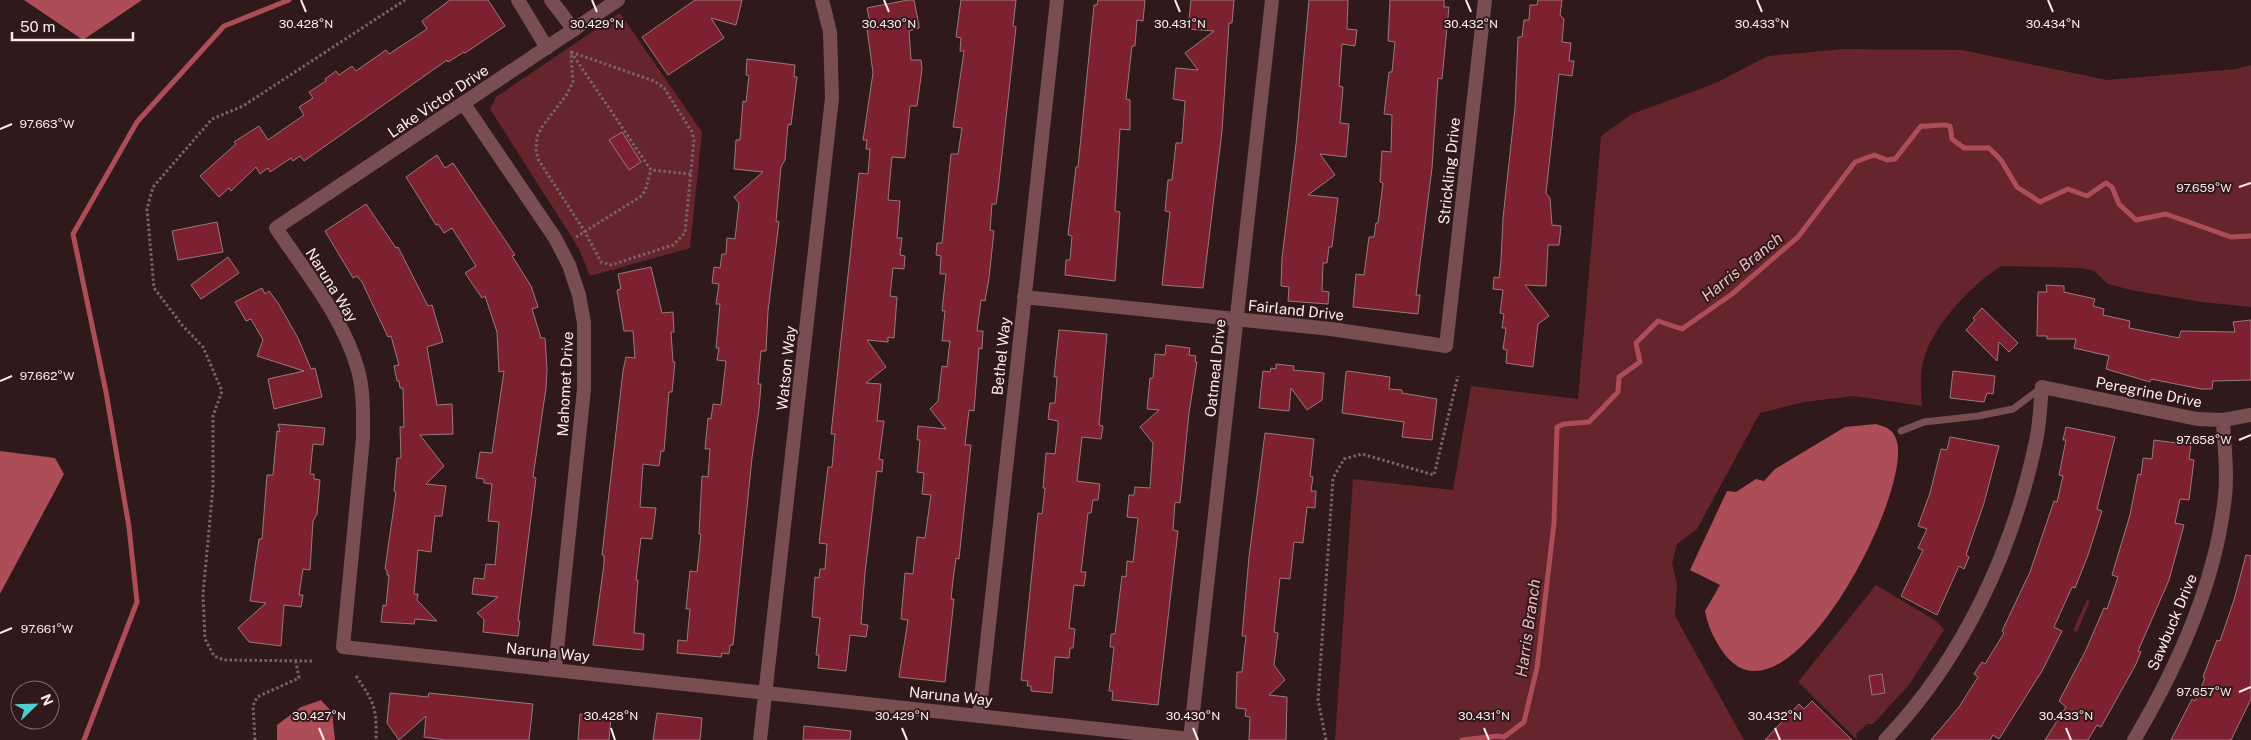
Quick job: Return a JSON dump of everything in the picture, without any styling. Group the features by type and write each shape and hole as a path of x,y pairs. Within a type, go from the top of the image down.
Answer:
{"street":[{"path":"518,0 546,48"},
{"path":"551,0 574,30"},
{"name":"Lake Victor Drive","path":"276,228 618,0"},
{"name":"Watson Way","path":"760,740 767,692 832,98 830,32 822,0"},
{"name":"Bethel Way","path":"979,716 1057,0"},
{"name":"Oatmeal Drive","path":"1190,739 1272,0"},
{"name":"Strickling Drive","path":"1446,346 1485,0"},
{"name":"Mahomet Drive","path":"464,104 555,238 569,265 579,295 584,323 584,389 555,669"},
{"name":"Naruna Way","path":"276,228 333,312 358,371 363,405 363,438 343,647 1190,739"},
{"name":"Fairland Drive","path":"1024,297 1237,321 1331,329 1446,346"},
{"path":"1885,740 1905,719 1946,663 1978,610 2016,516 2037,439 2042,387"},
{"name":"Peregrine Drive","path":"2042,387 2197,419 2222,420 2251,415"},
{"name":"Sawbuck Drive","path":"2134,740 2150,712 2204,593 2218,542 2226,494 2222,420"}],"lane":[{"path":"1901,431 1924,422 2013,409 2042,387"}],"path":[{"path":"312,662 224,660 214,656 206,639 203,595 213,486 213,416 222,392 202,347 182,325 154,288 147,209 153,187 212,119 243,106 405,0"},
{"path":"571,52 650,170 645,191 640,197 576,237"},
{"path":"571,52 654,80 664,88 692,132 694,140 685,233 672,245 606,265 601,262 595,254 585,232 538,159 536,150 537,137 542,127 567,94 573,82 571,52"},
{"path":"650,170 691,174"},
{"path":"1326,740 1318,700 1333,478 1344,459 1362,454 1434,475 1458,376"},
{"path":"255,740 253,706 257,698 299,678 296,662"},
{"path":"356,676 373,703 377,715 376,740"}],"shaded area":[{"path":"24,0 142,0 83,40"},
{"path":"620,13 702,132 690,248 590,276 579,249 490,109 496,97"},
{"path":"1844,49 1962,50 2107,80 2236,69 2251,65 2251,307 2202,302 2131,290 2108,284 2094,271 2082,268 2002,266 1965,296 1932,338 1922,367 1922,406 1854,396 1804,402 1760,413 1697,529 1677,544 1672,563 1677,584 1675,616 1744,740 1335,740 1353,479 1453,490 1471,386 1578,399 1601,136 1632,114 1716,83 1768,56"},
{"path":"1876,424 1890,430 1896,438 1896,470 1884,510 1864,556 1838,601 1809,639 1778,664 1749,670 1723,652 1714,638 1708,622 1705,611 1720,585 1690,570 1727,491 1736,492 1756,479 1764,481 1775,469 1845,427"},
{"path":"0,451 55,458 64,474 0,594"},
{"path":"1876,585 1938,622 1944,630 1909,685 1873,724 1867,724 1856,734 1857,740 1798,682"},
{"path":"2087,600 2090,601 2077,632 2073,630"},
{"path":"321,700 332,712 335,740 277,740 277,725 301,707"}],"building":[{"path":"450,0 488,0 505,26 465,53 448,62 447,60 304,161 300,156 293,161 291,158 270,172 268,168 260,174 256,167 231,191 229,188 219,197 200,176 236,144 234,142 259,126 268,140 304,115 299,107 313,98 309,92 326,81 325,79 336,71 339,75 352,66 356,71 386,50 389,54 427,29 422,21"},
{"path":"695,0 742,0 736,25 711,18 724,38 668,75 642,37"},
{"path":"914,0 919,25 919,28 909,31 911,60 921,60 922,69 917,106 910,106 905,158 892,157 888,200 900,201 897,238 902,238 900,255 905,256 904,269 893,268 890,296 897,297 894,338 888,337 888,342 867,340 886,367 866,383 881,384 877,421 884,421 879,459 883,460 882,472 877,471 861,624 868,625 866,637 850,635 846,671 818,668 819,655 816,655 820,618 812,617 815,577 819,578 820,569 825,569 827,544 819,543 828,467 832,467 835,434 831,434 859,173 868,174 870,149 866,149 867,140 863,140 873,73 867,28 871,28 867,8"},
{"path":"961,0 1016,0 1013,26 1016,27 998,191 996,204 992,204 990,230 994,231 989,278 985,301 981,300 977,331 983,331 982,349 979,348 974,411 969,410 965,445 971,445 959,559 956,558 953,580 951,599 954,599 945,682 899,677 908,620 901,619 905,573 913,574 917,537 925,538 931,495 922,494 924,473 917,472 920,440 917,440 918,426 946,429 930,409 938,401 942,366 947,367 950,341 942,341 945,311 942,311 946,274 940,274 941,256 936,255 937,243 942,243 951,154 958,154 962,128 953,127 964,51 960,51 961,38 956,37"},
{"path":"1098,0 1145,0 1143,21 1137,20 1135,46 1132,46 1126,99 1130,100 1130,130 1120,129 1115,211 1120,212 1115,281 1065,275 1066,260 1070,260 1072,236 1068,235 1076,167 1078,167 1094,5 1097,5"},
{"path":"1191,0 1234,0 1232,23 1229,23 1222,131 1203,288 1162,285 1170,212 1165,211 1168,180 1172,180 1176,143 1182,143 1185,101 1173,99 1176,68 1198,70 1185,53 1214,31 1188,29"},
{"path":"1309,0 1348,0 1347,29 1357,30 1355,46 1342,44 1339,86 1343,87 1340,123 1349,124 1346,157 1320,154 1335,175 1308,195 1338,198 1332,247 1329,247 1327,263 1323,263 1322,291 1329,292 1328,304 1288,301 1289,287 1281,286 1282,258 1296,144"},
{"path":"1390,0 1444,0 1444,7 1449,7 1442,79 1438,78 1432,168 1416,295 1420,295 1418,314 1353,307 1356,274 1364,275 1369,237 1374,237 1376,223 1378,223 1383,183 1380,182 1382,151 1391,152 1392,115 1384,114 1389,72 1392,72 1395,42 1388,41"},
{"path":"1538,0 1562,0 1560,15 1564,19 1562,42 1571,43 1569,61 1574,61 1572,76 1559,74 1546,193 1550,198 1552,225 1561,226 1559,245 1548,245 1546,286 1525,285 1549,316 1538,324 1533,367 1506,363 1507,350 1503,349 1506,328 1502,328 1504,314 1500,313 1503,290 1493,289 1494,277 1499,278 1501,260 1503,218 1515,108 1518,37 1522,37 1524,20 1529,20 1530,5 1537,5"},
{"path":"747,59 795,65 794,77 797,77 791,125 788,124 785,160 781,167 776,221 779,222 768,311 766,351 761,351 758,384 761,384 759,409 752,458 733,645 730,645 729,654 722,653 721,657 677,653 678,640 687,641 690,609 686,609 690,571 697,572 701,534 699,534 702,476 708,477 710,449 705,449 708,418 711,419 713,404 721,405 726,361 717,360 719,348 716,348 720,304 716,304 719,284 712,283 714,267 720,268 722,254 726,254 727,238 735,239 739,203 734,197 763,172 734,169 736,140 740,140 743,101 746,102 749,76 746,75"},
{"path":"622,132 641,162 629,170 609,140"},
{"path":"437,155 445,168 453,163 515,255 512,256 531,286 538,307 532,309 541,338 545,338 546,388 533,477 536,478 518,621 520,621 518,636 483,632 484,619 477,613 498,597 472,594 474,578 484,579 486,564 495,565 499,522 488,521 492,484 484,483 484,479 476,478 480,452 492,453 504,371 499,372 497,332 485,296 482,298 465,273 476,266 452,228 444,233 438,224 436,225 406,177"},
{"path":"366,204 396,248 398,247 428,306 432,305 443,342 427,347 437,405 452,404 453,434 420,435 444,466 426,484 446,486 442,516 435,516 431,552 418,550 414,594 418,594 417,600 437,621 415,619 414,624 381,622 383,605 386,606 389,575 387,575 387,570 385,569 396,492 394,491 397,458 401,458 400,427 404,427 403,388 400,388 399,381 397,381 394,366 399,365 391,336 388,337 362,282 357,276 353,278 325,231"},
{"path":"217,222 223,252 178,260 172,231"},
{"path":"228,257 239,273 201,299 191,285"},
{"path":"651,267 662,313 673,312 674,332 671,332 673,362 675,362 672,392 669,392 664,451 661,451 659,466 643,464 640,507 656,508 652,539 641,538 636,580 638,580 634,633 644,634 643,650 593,645 604,564 604,555 602,555 623,371 626,357 635,358 633,331 624,331 617,290 621,289 618,274"},
{"path":"2046,285 2064,286 2064,292 2095,299 2093,306 2104,309 2103,315 2130,321 2129,328 2179,338 2181,331 2235,332 2233,322 2251,320 2251,380 2213,381 2212,389 2201,389 2151,379 2150,382 2106,369 2109,356 2074,348 2076,339 2047,339 2047,336 2037,336 2038,292 2047,292"},
{"path":"262,288 265,294 269,291 278,303 298,338 311,369 315,368 322,397 274,409 268,379 304,371 257,356 263,340 251,319 246,321 235,302"},
{"path":"1982,308 2018,343 2009,352 1999,342 1997,361 1966,330"},
{"path":"1059,330 1107,334 1099,425 1103,426 1101,439 1082,437 1077,481 1100,484 1098,500 1093,500 1091,513 1088,513 1081,572 1086,572 1084,586 1074,585 1069,628 1075,629 1073,648 1070,648 1069,658 1055,657 1052,693 1031,691 1031,686 1027,686 1028,681 1021,680 1038,513 1042,514 1045,488 1043,488 1046,453 1055,454 1058,428 1058,421 1048,419 1050,403 1055,403 1057,377 1054,377"},
{"path":"1166,345 1190,348 1189,355 1196,356 1195,362 1197,362 1189,413 1180,503 1175,502 1173,530 1178,531 1158,705 1112,700 1113,691 1109,691 1114,647 1110,647 1111,634 1115,634 1122,576 1126,577 1127,561 1133,562 1138,518 1127,517 1129,495 1134,495 1135,487 1150,488 1153,443 1140,427 1159,410 1147,409 1150,378 1153,378 1155,354 1165,355"},
{"path":"1276,364 1294,366 1293,370 1324,373 1322,400 1307,410 1291,388 1289,411 1259,408 1263,371 1270,372 1271,368 1276,369"},
{"path":"1953,371 1995,376 1993,394 1987,393 1984,402 1950,398"},
{"path":"1346,372 1390,377 1389,389 1402,390 1402,393 1437,399 1432,440 1402,437 1404,422 1342,413"},
{"path":"278,424 325,428 323,445 313,444 310,474 314,474 314,479 320,480 317,514 313,521 310,570 303,569 299,595 303,595 301,607 284,605 281,646 249,642 238,628 266,603 250,601 259,539 262,539 267,475 273,475 277,431 280,432"},
{"path":"2066,427 2115,437 2097,509 2102,511 2088,555 2075,588 2072,587 2054,627 2062,631 2042,671 1999,739 1993,735 1990,740 1931,740 1959,707 1978,677 1974,674 1982,662 1985,664 2004,633 2002,631 2030,572 2054,501 2057,502 2063,476 2059,475 2066,440 2063,440"},
{"path":"1265,433 1314,439 1310,476 1313,477 1311,491 1316,491 1315,508 1307,507 1303,543 1294,542 1290,579 1280,578 1274,632 1278,633 1274,665 1285,680 1269,695 1287,697 1286,740 1249,740 1250,717 1245,716 1246,709 1236,708 1237,672 1242,672 1246,636 1242,636 1249,557"},
{"path":"1950,437 1999,446 1984,503 1966,555 1969,557 1964,569 1959,566 1937,615 1901,596 1923,550 1918,548 1927,529 1918,526 1930,493 1941,449 1947,450"},
{"path":"2154,440 2191,445 2189,459 2194,460 2189,500 2180,499 2175,523 2184,525 2169,580 2138,651 2141,652 2135,666 2101,727 2097,725 2088,740 2045,740 2066,707 2059,701 2085,652 2104,608 2107,609 2118,577 2112,575 2130,515 2138,474 2141,475 2143,458 2152,459"},
{"path":"2246,555 2251,556 2251,699 2231,740 2171,740 2192,699 2195,701 2205,678 2203,677 2217,640 2220,641 2234,600"},
{"path":"1882,674 1885,693 1872,695 1869,676"},
{"path":"390,693 428,697 429,693 533,704 529,740 445,740 424,737 426,716 399,740 387,723"},
{"path":"1812,701 1852,740 1765,740 1799,704 1804,709"},
{"path":"657,713 702,718 700,740 653,740"},
{"path":"580,714 611,717 609,740 578,740"},
{"path":"804,726 851,731 850,740 803,740"}],"waterway":[{"path":"84,740 137,602 129,527 106,392 73,234 137,122 224,26 289,0"},
{"name":"Harris Branch","path":"1462,740 1504,737 1524,722 1537,668 1554,523 1557,427 1564,424 1589,422 1618,392 1619,377 1640,362 1636,343 1658,321 1682,329 1732,294 1798,237 1855,162 1874,155 1887,160 1895,159 1921,126 1947,125 1950,126 1952,139 1964,148 1989,148 2001,160 2017,187 2040,202 2068,189 2087,196 2106,183 2112,187 2119,204 2136,220 2166,214 2231,237 2251,236"}]}
